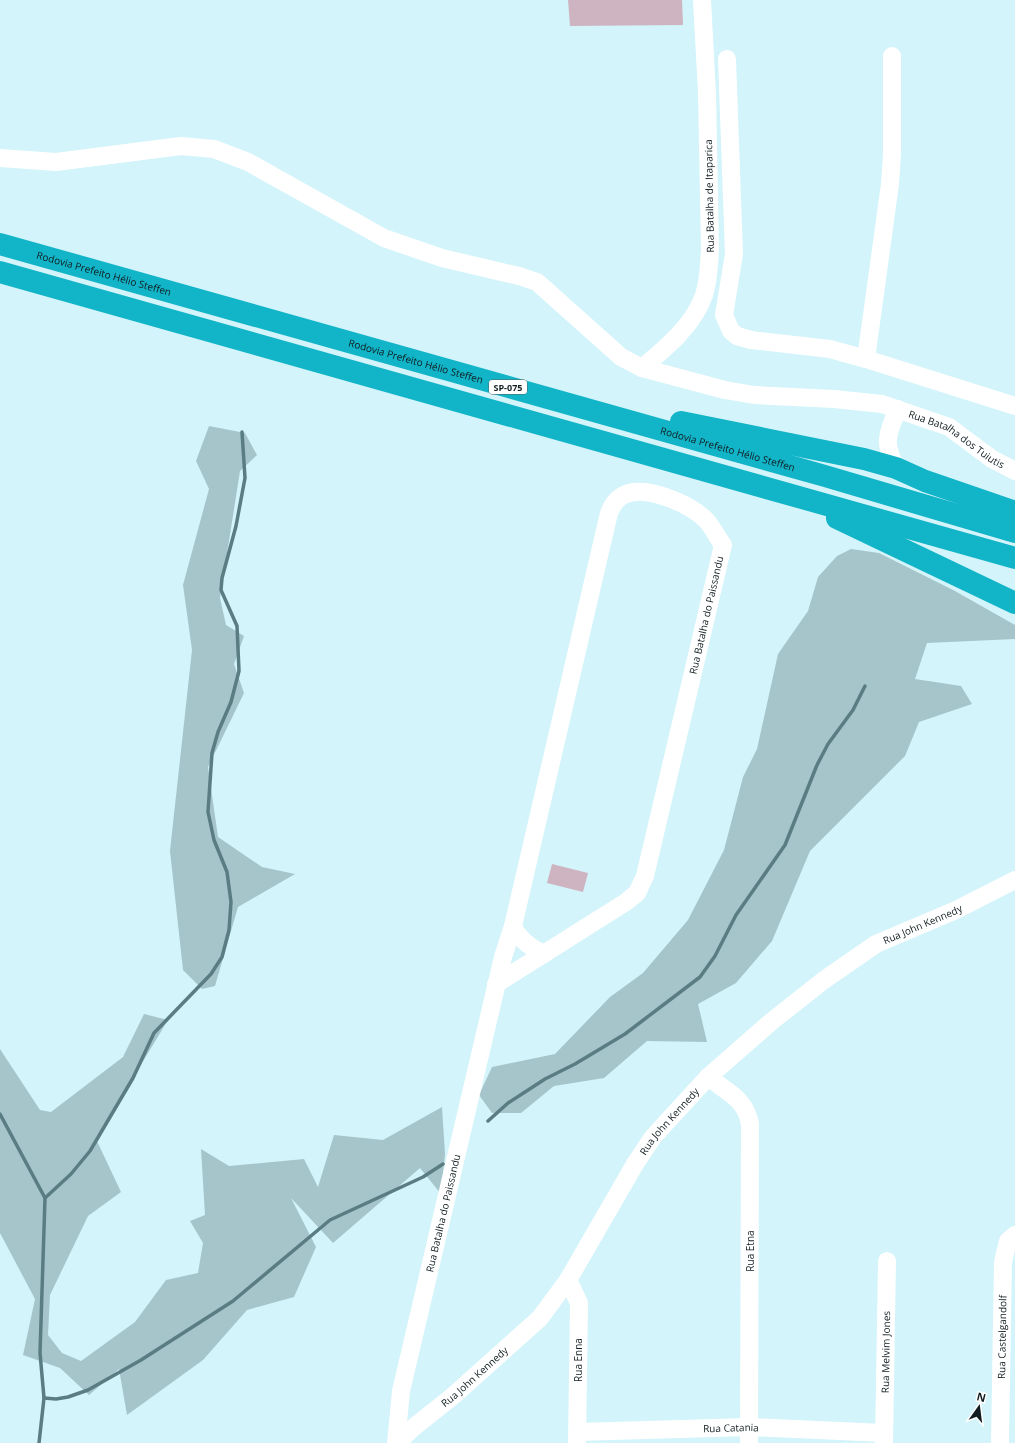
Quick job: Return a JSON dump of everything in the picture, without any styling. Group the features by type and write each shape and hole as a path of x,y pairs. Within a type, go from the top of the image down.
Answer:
{"highway":[{"name":"Rodovia Prefeito Hélio Steffen","path":"0,244 247,312 825,476 1015,532"},
{"name":"SP-075","path":"0,272 1015,558"},
{"path":"440,368 704,427 864,459 896,468 924,480 1015,512"},
{"path":"798,496 844,521 1015,603"}],"street":[{"name":"Rua Batalha de Itaparica","path":"642,368 673,342 696,313 704,295 709,271 710,248 707,109 702,0"},
{"path":"866,359 890,184 892,154 892,56"},
{"path":"727,60 734,254 724,315 730,331 737,336 751,340 830,349 1015,406"},
{"name":"Rua Batalha dos Tuiutis","path":"0,158 56,162 181,146 214,149 248,162 384,238 429,254 519,276 537,282 621,357 642,368 725,390 790,398 834,399 882,404 949,427 992,459 1015,472"},
{"path":"864,459 887,438 898,410"},
{"path":"887,438 892,460 896,468"},
{"name":"Rua Batalha do Paissandu","path":"396,1443 402,1391 496,984 513,926 609,513 614,504 622,496 629,494 664,496 685,504 706,520 722,545 645,876 637,893 626,902 496,984"},
{"name":"Rua John Kennedy","path":"396,1443 414,1426 453,1396 540,1318 568,1280 635,1164 653,1137 708,1077 772,1021 824,980 876,944 956,910 1015,880"},
{"path":"513,926 516,934 525,943 544,954"},
{"name":"Rua Etna","path":"708,1077 745,1106 750,1124 749,1435"},
{"name":"Rua Castelgandolf","path":"1000,1443 1003,1262 1008,1241 1015,1235"},
{"name":"Rua Melvim Jones","path":"884,1438 887,1261"},
{"name":"Rua Enna","path":"568,1280 579,1303 577,1437"},
{"name":"Rua Catania","path":"577,1437 749,1435 884,1438"}],"shaded area":[{"path":"209,426 245,433 257,455 240,471 220,598 226,625 244,636 234,664 244,693 208,767 218,837 262,867 295,874 238,907 215,986 202,989 183,970 170,851 192,650 183,585 209,489 196,461"},
{"path":"851,549 879,553 955,591 1015,625 1015,639 927,643 915,679 961,686 972,704 919,722 905,756 810,851 772,941 736,983 698,1004 707,1042 647,1041 604,1078 554,1086 521,1113 492,1113 479,1095 492,1067 555,1054 610,997 643,973 688,920 724,850 743,777 757,749 778,654 808,611 818,577 837,556"},
{"path":"144,1014 168,1020 96,1139 121,1192 88,1216 50,1295 48,1335 62,1353 81,1361 135,1322 166,1280 198,1273 203,1243 190,1221 205,1215 201,1149 229,1166 304,1159 318,1187 334,1135 383,1140 442,1107 445,1154 441,1194 420,1168 333,1243 291,1198 316,1247 294,1297 247,1310 203,1360 127,1415 119,1369 89,1395 60,1368 23,1355 35,1299 0,1233 0,1049 40,1110 51,1112 123,1057"}],"building":[{"path":"568,0 682,0 683,25 570,26"},
{"path":"552,864 588,873 583,892 547,883"}],"waterway":[{"path":"45,1198 71,1174 90,1151 133,1078 154,1033 211,974 222,957 229,930 231,902 227,872 214,840 208,812 212,753 218,732 231,702 239,671 237,626 221,590 222,578 236,526 245,478 242,432"},
{"path":"488,1121 508,1103 545,1079 575,1064 625,1034 700,977 715,956 736,915 785,845 817,765 828,744 853,710 865,686"},
{"path":"0,1114 45,1198 40,1353 44,1398 39,1443"},
{"path":"44,1398 56,1399 68,1397 88,1390 141,1360 233,1301 330,1220 423,1177 443,1164"}]}
